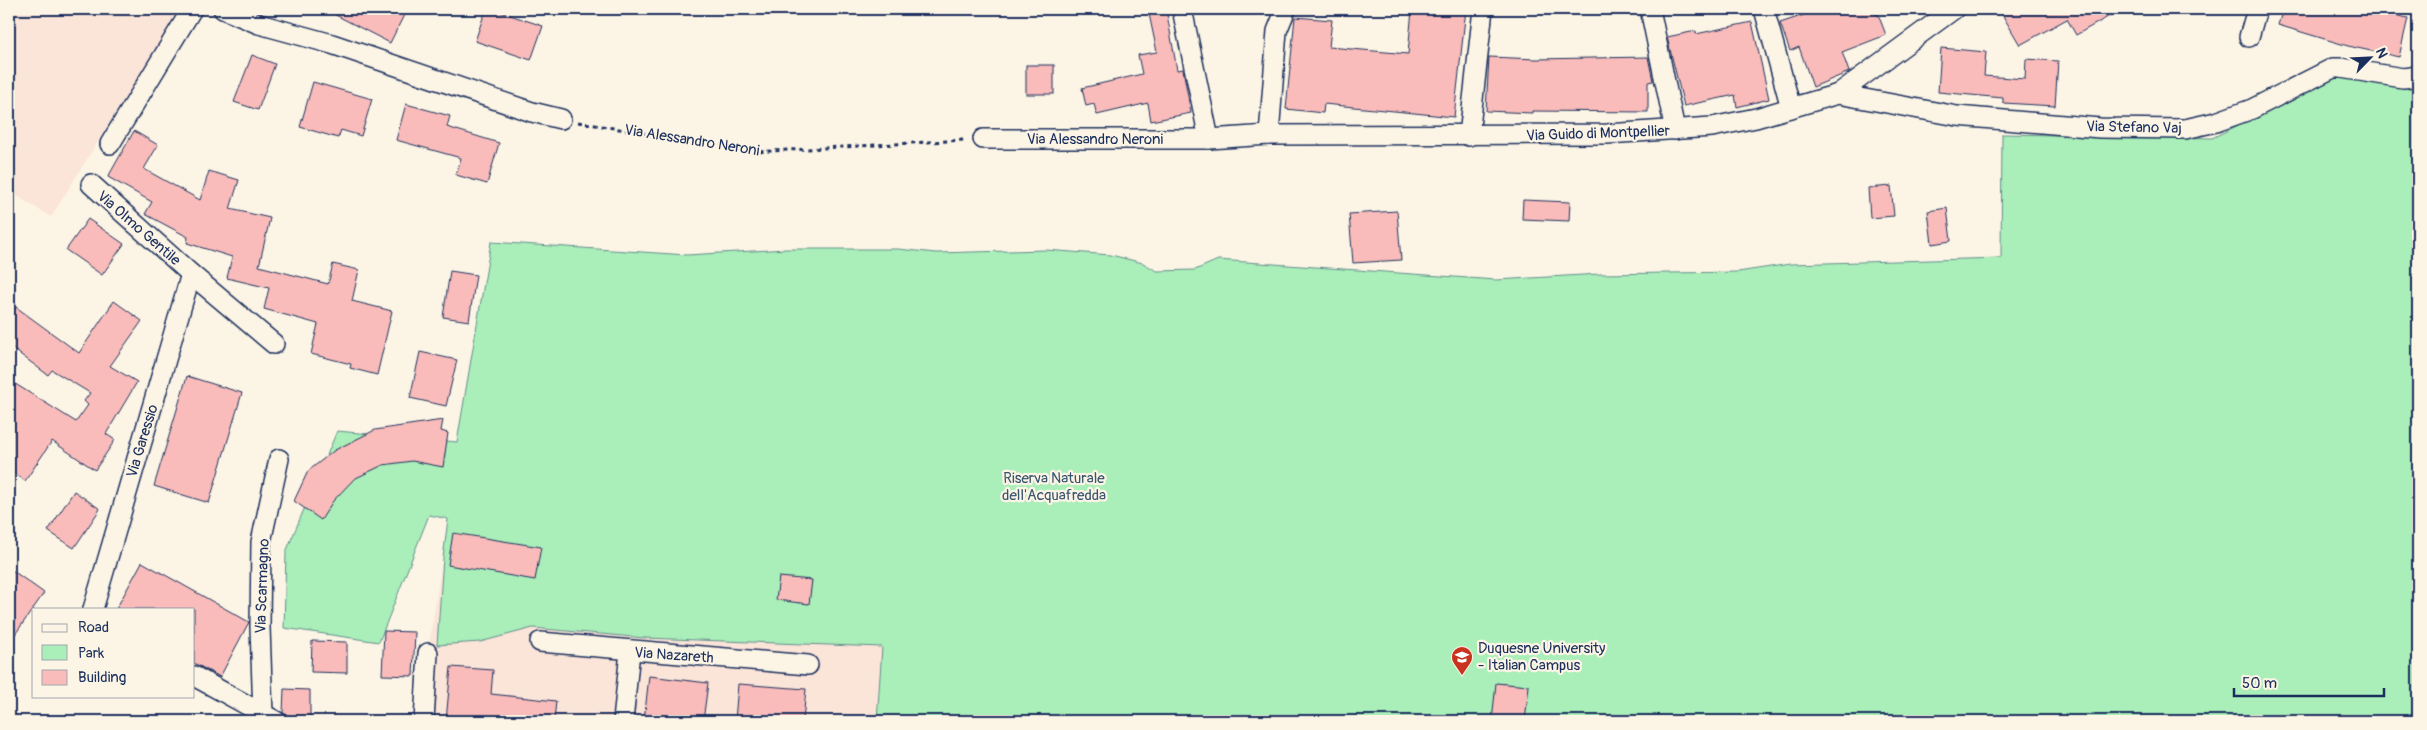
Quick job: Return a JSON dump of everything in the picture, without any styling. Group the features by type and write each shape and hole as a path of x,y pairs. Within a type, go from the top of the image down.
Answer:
{"street":[{"path":"110,144 192,9"},
{"path":"223,9 259,24 332,44 532,112 561,119"},
{"path":"1182,9 1209,139"},
{"path":"1269,135 1277,31 1286,9"},
{"path":"1469,136 1483,9"},
{"path":"1650,9 1675,130"},
{"path":"1764,9 1791,108"},
{"name":"Via Guido di Montpellier","path":"1209,139 1269,135 1469,136 1607,134 1675,130 1730,124 1838,94 1954,9"},
{"path":"2249,37 2257,9"},
{"name":"Via Stefano Vaj","path":"1838,94 1957,116 2100,128 2165,130 2202,126 2232,117 2333,68 2403,78 2418,76"},
{"name":"Via Alessandro Neroni","path":"983,138 1209,139"},
{"name":"Via Olmo Gentile","path":"91,184 191,274 274,344"},
{"name":"Via Garessio","path":"93,608 191,274"},
{"name":"Via Scarmagno","path":"270,718 260,627 261,542 279,459"},
{"name":"Via Nazareth","path":"540,642 808,665"},
{"path":"623,721 630,651"},
{"path":"424,721 428,653"},
{"path":"195,677 270,718"}],"path":[{"name":"Via Alessandro Neroni","path":"561,119 754,152 983,138"}],"shaded area":[{"path":"9,9 180,9 51,217 9,191"},
{"path":"449,514 883,647 877,721 424,721 428,653"}],"green space":[{"name":"Riserva Naturale dell'Acquafredda","path":"2338,76 2418,87 2418,721 877,721 882,647 645,638 533,628 480,642 437,645 443,558 448,519 429,515 379,642 284,628 286,552 337,431 457,442 491,242 687,255 786,249 898,249 936,253 1046,250 1111,255 1143,263 1157,271 1195,270 1218,260 1496,280 1600,274 1738,272 1790,264 2001,258 2002,134 2212,138"}],"building":[{"path":"324,9 407,9 390,43"},
{"path":"486,9 492,9 543,26 531,60 475,41"},
{"path":"1148,9 1166,9 1177,70 1183,69 1191,113 1151,121 1148,103 1097,115 1094,104 1086,106 1082,88 1142,74 1138,55 1157,52"},
{"path":"1412,9 1466,9 1454,117 1324,104 1323,113 1286,109 1295,17 1332,20 1329,47 1408,54"},
{"path":"1822,9 1873,9 1876,15 1878,14 1886,35 1842,52 1849,72 1813,87 1799,47 1790,51 1780,23"},
{"path":"1999,9 2122,9 2076,35 2067,19 2020,45"},
{"path":"2283,9 2367,9 2408,18 2399,57 2348,46 2278,25"},
{"path":"1752,22 1769,99 1737,107 1735,95 1684,106 1667,37 1696,31 1696,34"},
{"path":"1941,48 1986,52 1984,76 2025,79 2026,59 2058,61 2055,106 2003,103 2003,98 1938,92"},
{"path":"252,55 275,64 258,110 234,102"},
{"path":"1489,57 1536,59 1648,57 1653,81 1648,82 1648,112 1532,111 1532,113 1486,111"},
{"path":"1026,65 1054,65 1054,94 1026,94"},
{"path":"313,82 372,99 361,136 341,130 338,138 300,127"},
{"path":"406,104 450,116 447,127 499,143 487,184 456,175 461,158 396,140"},
{"path":"134,131 158,145 144,169 200,200 209,171 239,180 230,209 270,218 259,266 328,284 333,264 359,270 352,301 392,311 377,375 350,368 351,364 311,354 318,324 264,309 269,288 227,278 232,257 187,243 188,237 145,214 152,202 108,177"},
{"path":"1891,186 1894,216 1870,218 1868,188"},
{"path":"1523,200 1570,202 1569,221 1522,219"},
{"path":"1947,208 1951,241 1932,244 1928,211"},
{"path":"1397,211 1401,260 1353,263 1349,214"},
{"path":"88,219 124,244 102,275 66,250"},
{"path":"450,271 476,275 469,321 443,317"},
{"path":"114,301 142,321 110,366 137,382 106,434 115,440 95,470 52,441 25,481 9,469 9,380 76,422 88,405 84,401 90,393 52,370 48,375 9,346 9,317 16,307 79,353"},
{"path":"420,352 457,360 446,406 410,398"},
{"path":"187,376 242,393 209,503 154,486"},
{"path":"443,420 441,431 448,433 443,467 412,461 383,465 354,479 333,501 321,520 294,501 308,471 335,450 375,430"},
{"path":"74,491 100,509 74,548 48,531"},
{"path":"453,533 541,547 535,580 448,565"},
{"path":"142,562 249,622 220,677 195,664 195,608 117,608"},
{"path":"9,568 44,593 9,643"},
{"path":"779,577 812,580 809,604 776,600"},
{"path":"384,631 415,632 413,676 382,675"},
{"path":"312,641 347,642 347,673 311,672"},
{"path":"451,667 493,670 491,694 556,701 554,721 446,721"},
{"path":"649,676 708,683 703,721 644,721"},
{"path":"1496,683 1529,686 1525,721 1492,721"},
{"path":"738,684 806,689 803,721 735,721"},
{"path":"284,689 310,690 310,721 301,721 283,713"}],"place":[{"name":"Duquesne University - Italian Campus","path":"1462,676"}]}
